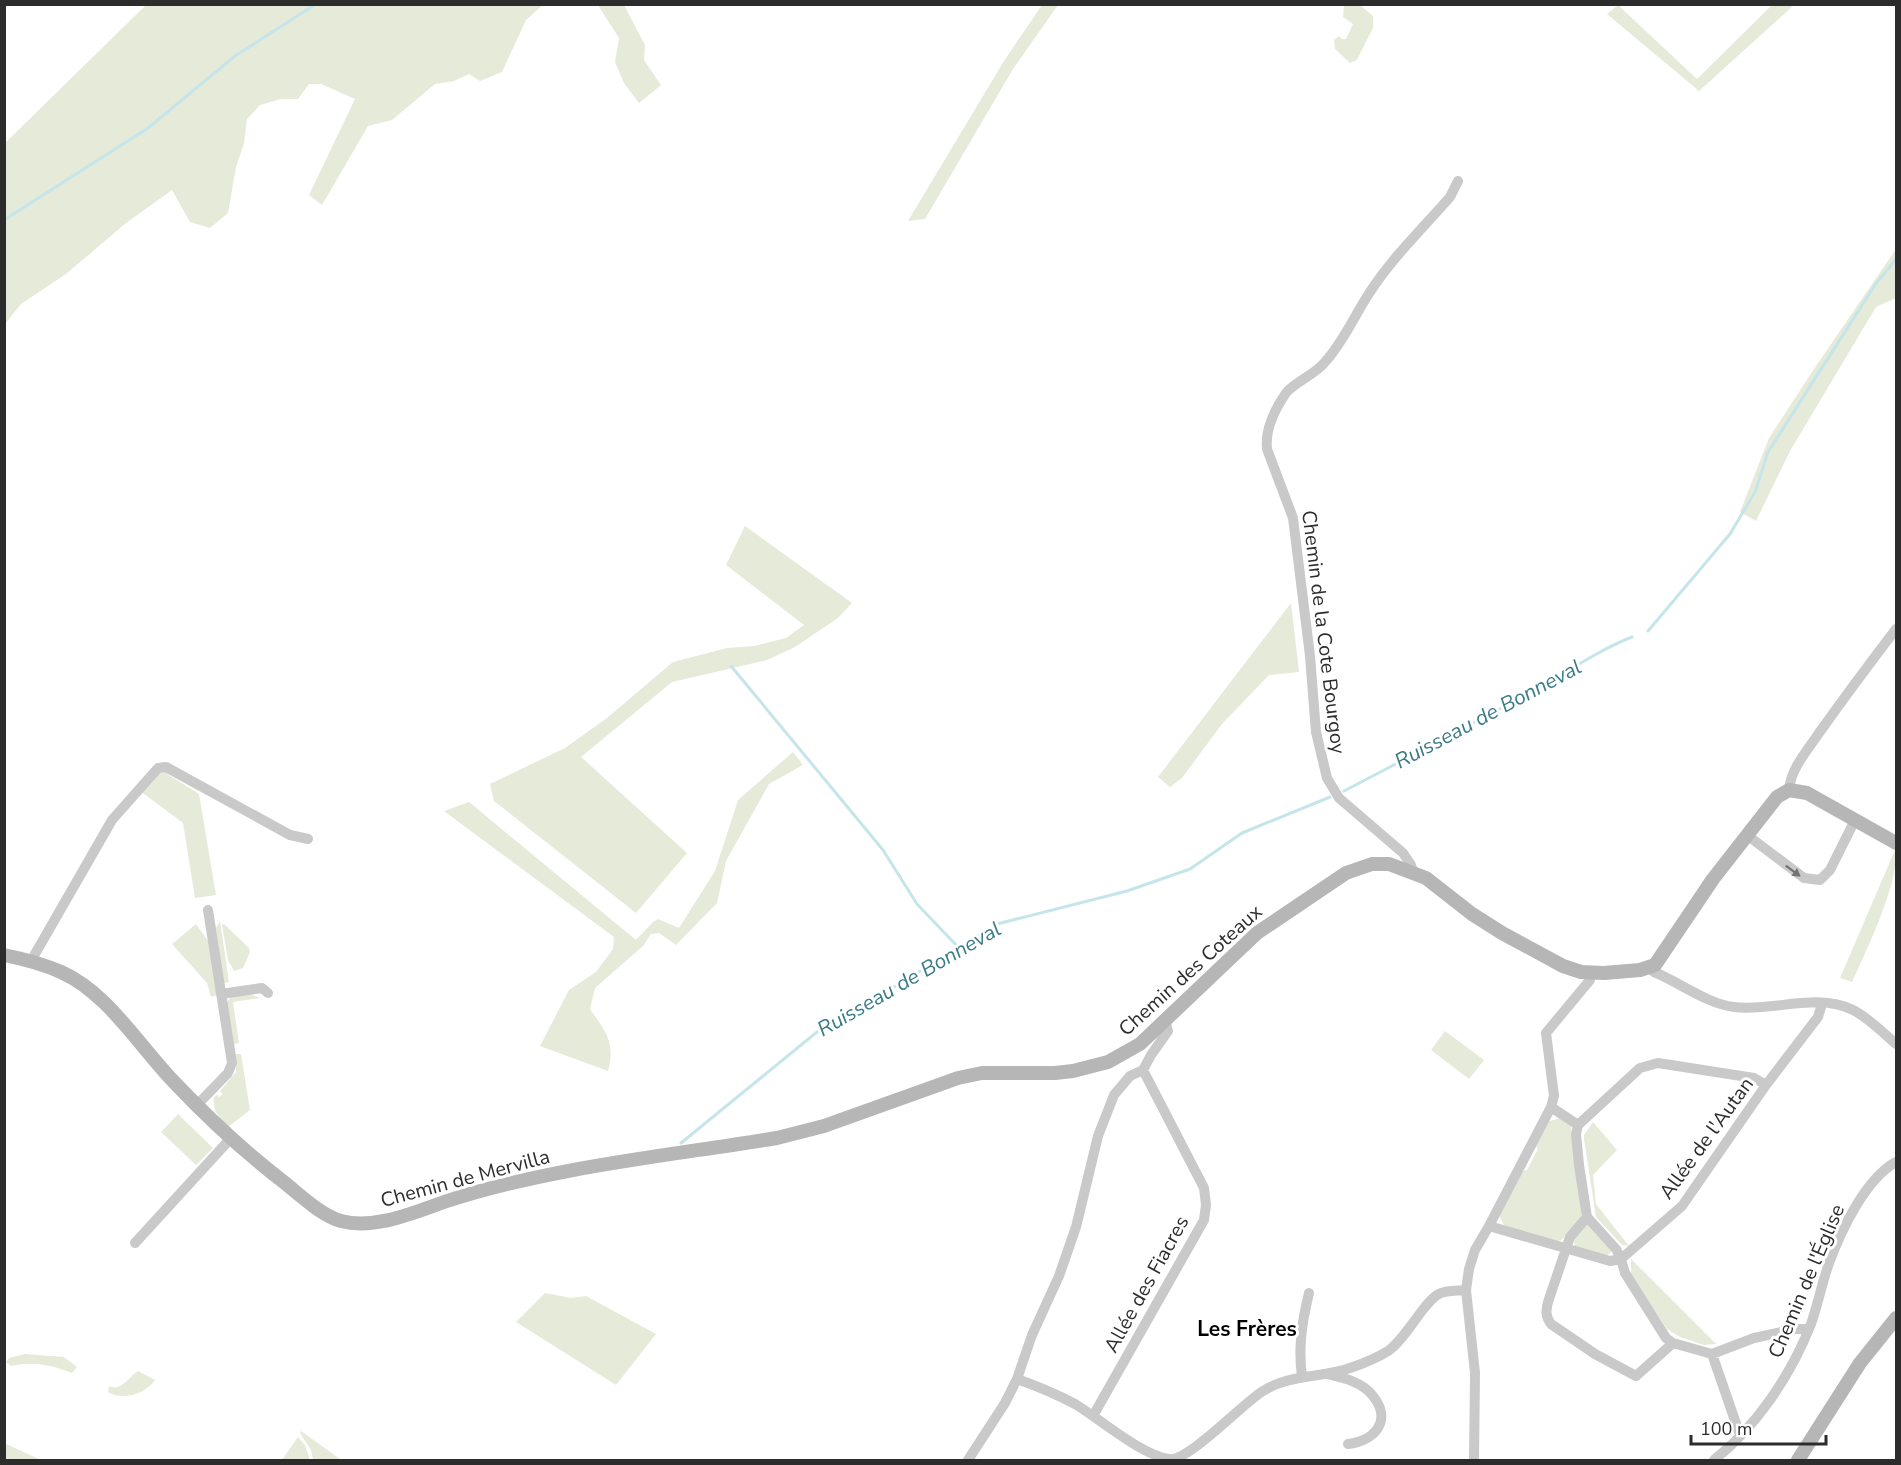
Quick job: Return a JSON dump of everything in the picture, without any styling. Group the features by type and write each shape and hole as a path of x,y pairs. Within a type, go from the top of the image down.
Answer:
{"street":[{"name":"Chemin de la Cote Bourgoy","path":"1413,872 1403,853 1339,798 1326,778 1316,732 1310,656 1293,518 1267,449 1266,440 1272,420 1288,390 1323,365 1342,342 1380,277 1450,197 1458,181"},
{"path":"1789,790 1790,779 1796,766 1896,629"},
{"path":"31,961 112,820 158,768 166,767 201,784 290,835 308,839"},
{"path":"1896,843 1807,793 1789,790 1776,797 1713,879 1660,959 1650,968 1717,1003 1731,1007 1747,1008 1809,1002 1852,1010 1896,1044"},
{"path":"1747,835 1804,879 1820,880 1830,870 1854,820"},
{"name":"Chemin des Coteaux","path":"1126,1054 1140,1044 1257,933 1317,890 1362,866 1381,863 1426,878 1472,914 1563,966 1592,973 1650,968"},
{"path":"197,1105 228,1073 232,1063 208,910"},
{"name":"Chemin de Mervilla","path":"4,955 31,961 62,972 99,998 174,1082 262,1166 322,1211 340,1221 359,1223 405,1215 486,1188 531,1178 793,1134 824,1126 958,1078 982,1073 1073,1071 1108,1062 1126,1054"},
{"path":"1474,1461 1475,1373 1466,1290 1474,1250 1489,1226 1554,1096 1546,1033 1590,980 1592,973"},
{"path":"221,994 262,988 268,993"},
{"name":"Allée de l'Autan","path":"1621,1259 1682,1206 1766,1085 1818,1017 1822,1004"},
{"path":"968,1461 1005,1403 1017,1379 1032,1335 1059,1276 1076,1227 1098,1136 1114,1095 1130,1076 1143,1070 1167,1030 1165,1020"},
{"path":"1766,1085 1754,1078 1658,1063 1640,1068 1578,1125 1576,1134 1578,1155 1587,1217 1606,1237 1621,1259 1625,1273 1660,1330 1672,1343 1712,1354 1754,1338 1795,1329 1808,1329"},
{"name":"Allée des Fiacres","path":"1093,1416 1204,1220 1204,1188 1143,1070"},
{"path":"1551,1105 1578,1125"},
{"path":"135,1243 232,1137"},
{"name":"Chemin de l'Église","path":"1722,1458 1761,1412 1796,1357 1808,1329 1830,1262 1847,1223 1865,1192 1884,1171 1896,1162"},
{"path":"1587,1217 1570,1237 1545,1313 1551,1324 1595,1354 1636,1376 1672,1343"},
{"path":"1489,1226 1610,1261 1621,1259"},
{"path":"1017,1379 1043,1388 1145,1449 1168,1460 1189,1453 1264,1390 1289,1379 1350,1369 1387,1351 1400,1340 1438,1294 1466,1290"},
{"path":"1302,1377 1299,1354 1301,1326 1309,1293"},
{"path":"1798,1461 1857,1367 1896,1318"},
{"path":"1712,1354 1740,1435"},
{"path":"1325,1373 1353,1381 1373,1395 1382,1411 1379,1426 1371,1437 1361,1442 1348,1444"}],"green space":[{"path":"146,5 543,5 526,20 502,72 480,81 469,74 454,81 435,84 392,120 368,126 322,205 309,195 355,99 321,84 309,84 298,99 281,99 260,105 247,119 244,143 236,167 228,213 210,228 190,222 172,190 126,223 66,274 21,304 5,324 5,143"},
{"path":"598,5 624,5 645,45 644,60 661,85 639,103 624,83 615,62 619,38"},
{"path":"1042,5 1058,5 1013,69 925,219 908,221 1004,61"},
{"path":"1341,5 1360,5 1373,16 1373,28 1357,60 1350,63 1335,49 1334,40 1339,36 1346,39 1353,24 1343,17 1344,6"},
{"path":"1618,5 1697,79 1772,5 1794,5 1699,91 1607,14"},
{"path":"1896,249 1896,298 1876,307 1790,451 1756,521 1740,512 1769,438"},
{"path":"745,526 852,603 838,618 795,647 767,660 672,682 581,757 687,853 636,913 494,801 490,784 565,748 607,718 673,662 727,648 754,646 786,638 804,625 726,565"},
{"path":"1291,603 1299,672 1269,675 1222,724 1182,778 1170,787 1158,777"},
{"path":"793,752 803,765 769,784 726,861 717,903 676,945 659,933 651,934 643,946 595,988 590,1009 608,1037 611,1052 608,1071 540,1046 569,990 596,972 613,949 614,937 444,811 469,802 636,940 658,919 679,928 715,871 738,800"},
{"path":"168,769 167,774 199,794 216,895 195,898 183,823 139,790 159,770"},
{"path":"1895,850 1893,879 1873,936 1852,982 1840,978"},
{"path":"220,921 229,982 224,983 216,928"},
{"path":"196,924 208,941 217,995 211,997 207,983 172,944"},
{"path":"224,924 249,948 250,952 243,968 234,971 228,960 222,925"},
{"path":"246,993 260,998 233,1002 239,1043 234,1044 227,1002 231,996"},
{"path":"1445,1031 1484,1060 1469,1079 1431,1050"},
{"path":"236,1054 241,1054 250,1110 228,1127 215,1110 214,1097 223,1094 220,1091 236,1072"},
{"path":"178,1114 213,1148 196,1165 161,1132"},
{"path":"1560,1118 1570,1124 1571,1128 1582,1214 1572,1231 1556,1242 1505,1227 1499,1215 1521,1171 1527,1170 1538,1149 1535,1144 1547,1122"},
{"path":"1593,1122 1617,1150 1593,1175 1596,1204 1629,1246 1622,1245 1596,1217 1584,1139 1584,1135"},
{"path":"1588,1225 1612,1251 1607,1256 1575,1247 1573,1236"},
{"path":"1631,1259 1716,1344 1704,1345 1680,1337 1667,1329 1631,1275"},
{"path":"545,1293 571,1298 586,1296 656,1334 616,1385 516,1322"},
{"path":"25,1354 64,1357 77,1367 72,1373 42,1365 11,1366 6,1362 9,1358"},
{"path":"138,1371 155,1380 146,1389 127,1396 108,1392 109,1386 118,1387"},
{"path":"301,1431 340,1460 313,1460 311,1450 300,1433"},
{"path":"298,1437 305,1445 310,1460 282,1460"},
{"path":"4,1443 41,1460 5,1460"}],"waterway":[{"path":"4,220 148,128 235,56 316,4"},
{"name":"Ruisseau de Bonneval","path":"1648,631 1730,534 1755,492 1768,452 1875,285 1896,259"},
{"name":"Ruisseau de Bonneval","path":"1344,791 1632,637"},
{"path":"731,666 883,850 917,904 959,948"},
{"name":"Ruisseau de Bonneval","path":"681,1143 817,1032 997,924 1127,891 1190,869 1242,833 1330,797"}],"district":[{"name":"Les Frères","path":"1247,1329"}]}
